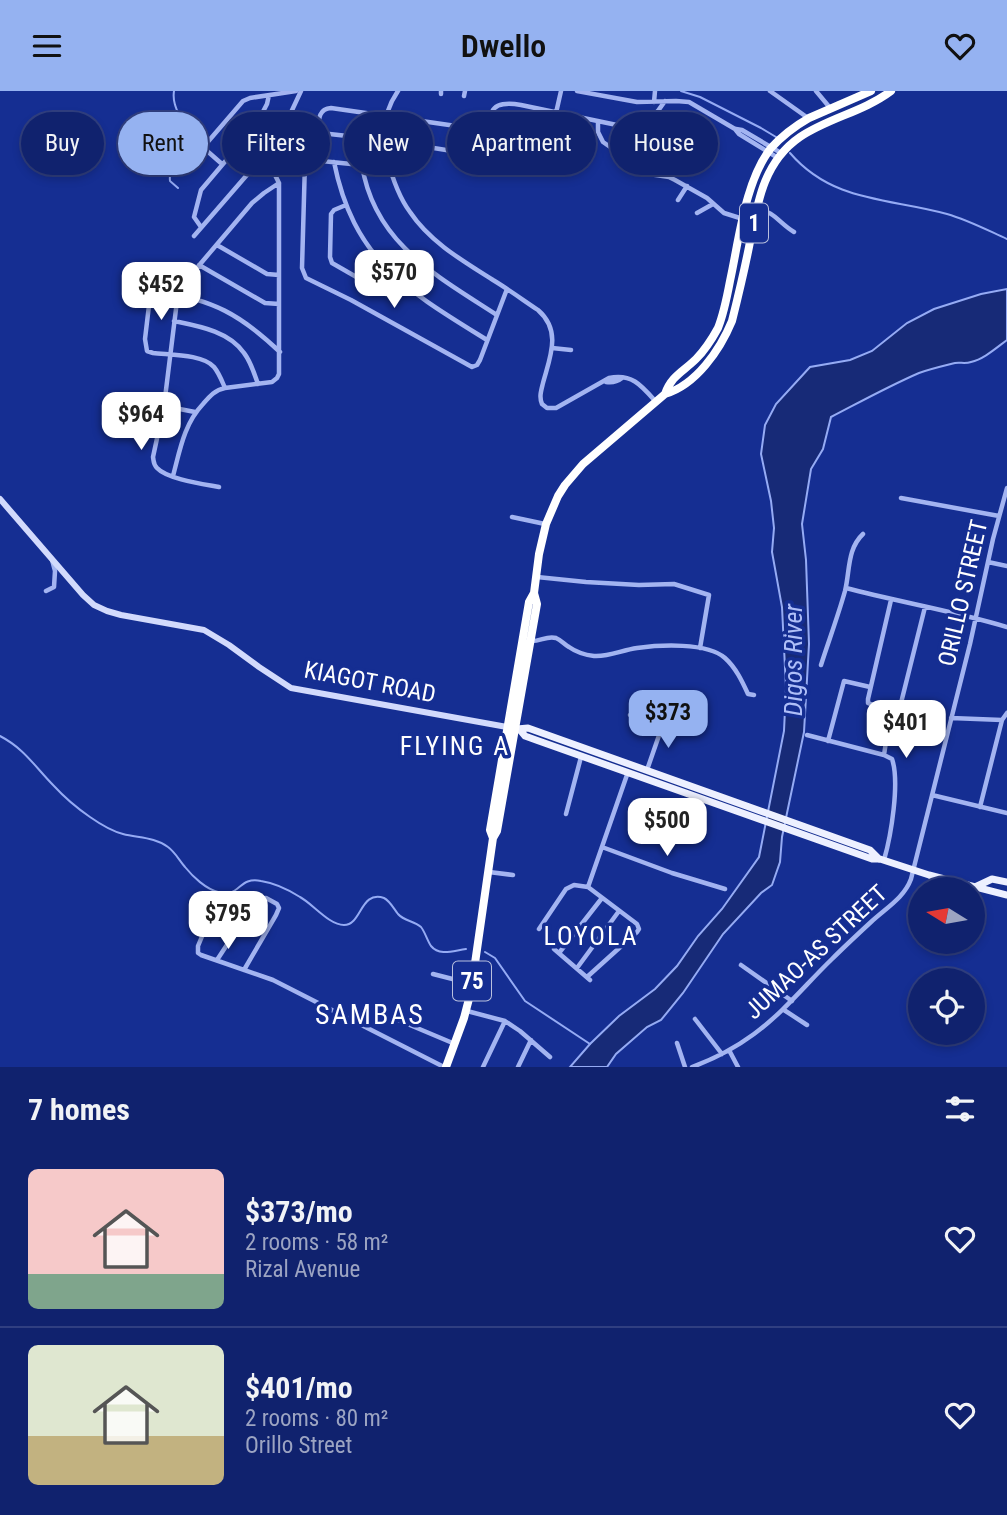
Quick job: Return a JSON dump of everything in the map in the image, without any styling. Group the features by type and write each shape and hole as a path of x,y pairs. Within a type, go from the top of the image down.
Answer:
{"highway":[{"name":"1","path":"665,394 669,382 698,357 719,326 751,186 770,150 786,133 808,118 872,91"},
{"name":"1","path":"514,729 527,640 529,602 534,593 546,524 558,496 583,464 665,394 677,391 705,366 723,342 732,321 764,183 780,155 812,129 871,104 891,91"},
{"name":"75","path":"445,1067 466,1011 472,984 493,838 498,831 514,729"}],"main road":[{"path":"514,729 528,728 629,769 776,820 872,859 939,877"},
{"path":"514,729 525,736 582,756 629,769 647,770 761,815"},
{"path":"985,882 992,879 1007,882"},
{"path":"985,890 1007,895"}],"street":[{"path":"233,112 243,101 250,98 299,91 291,112"},
{"path":"387,112 398,91"},
{"path":"556,112 561,91"},
{"path":"577,91 630,101 689,102 735,129 742,130 780,155"},
{"path":"654,102 655,91"},
{"path":"771,91 808,118"},
{"path":"816,91 831,109"},
{"path":"263,112 269,95"},
{"path":"665,101 656,113 636,129 598,121 598,132 603,142 649,174 669,177 707,198 724,213 743,219"},
{"path":"493,112 499,106 512,104 551,112"},
{"path":"320,112 327,108 356,112"},
{"path":"201,227 194,217 200,192 222,164 208,152 205,144 222,125"},
{"path":"344,163 309,160 305,162 302,268 306,278 470,366 478,363 507,289"},
{"path":"334,162 346,205 358,231 374,253 401,283 487,340"},
{"path":"194,236 247,175"},
{"path":"173,476 186,428 195,412 215,391 272,382 277,378 280,352 279,183 276,175"},
{"path":"365,175 378,211 402,246 431,272 497,315"},
{"path":"393,175 405,204 425,231 460,259 538,310 545,318 552,331 552,348 540,394 540,401 544,406 552,409 559,407 613,377 638,382 656,402"},
{"path":"219,488 164,473 156,467 153,457 164,406 179,294 199,265 258,198 279,183"},
{"path":"678,200 687,186"},
{"path":"697,213 713,204"},
{"path":"346,205 331,214 332,263 386,294 392,293 401,283"},
{"path":"757,209 773,214 794,232"},
{"path":"217,245 267,274 279,275"},
{"path":"199,265 265,303 279,304"},
{"path":"225,388 208,362 147,351 145,339 152,292 179,294 207,302 236,316 280,352"},
{"path":"174,321 195,325 228,338 237,345 250,363 258,384"},
{"path":"552,348 571,350"},
{"path":"164,406 195,412"},
{"name":"ORILLO STREET","path":"914,870 1007,488"},
{"path":"901,498 999,516"},
{"name":"KIAGOT ROAD","path":"0,499 83,595 94,605 107,611 204,630 291,688 514,729"},
{"path":"512,517 546,524"},
{"path":"821,665 846,589 853,548 863,534"},
{"path":"46,591 54,587 55,571 50,556"},
{"path":"988,562 1007,566"},
{"path":"536,577 639,585 674,584 709,595 700,648"},
{"path":"846,589 1007,627"},
{"path":"891,600 867,700 869,704 891,709 900,707 925,607"},
{"path":"527,640 537,642 553,637 570,648 592,656 644,647 676,646 718,652 734,668 748,694 754,695"},
{"path":"828,741 844,681 870,687"},
{"path":"884,755 891,709"},
{"path":"980,807 1002,720 1007,713"},
{"path":"629,715 664,721 700,721"},
{"path":"951,718 1002,720"},
{"path":"647,770 664,721"},
{"path":"807,735 892,759 895,777 892,827 882,860"},
{"path":"566,814 582,756"},
{"path":"588,887 629,769"},
{"path":"932,796 1007,813"},
{"path":"602,848 725,889"},
{"name":"JUMAO-AS STREET","path":"692,1067 706,1065 784,1010 833,958 903,894 914,870"},
{"path":"488,871 513,875"},
{"path":"539,929 567,888 574,885 588,887 637,924 638,930 589,978 556,951 602,898"},
{"path":"243,969 276,915 279,908 277,904 266,898 261,899 249,922"},
{"path":"577,968 619,911"},
{"path":"206,927 197,951 201,955 295,991 445,1067"},
{"path":"217,960 236,931"},
{"path":"741,965 792,1001"},
{"path":"433,974 472,984"},
{"path":"784,1010 807,1025"},
{"path":"466,1011 505,1021 550,1057"},
{"path":"695,1019 722,1054"},
{"path":"398,1020 455,1044"},
{"path":"483,1067 505,1021"},
{"path":"517,1067 531,1040"},
{"path":"677,1043 685,1067"},
{"path":"729,1050 738,1067"}],"water":[{"name":"Digos River","path":"1007,289 1007,340 994,350 976,361 955,363 919,373 831,417 823,449 811,469 802,524 809,644 804,732 782,837 780,862 772,885 761,893 723,934 661,1020 647,1027 616,1054 607,1067 570,1067 619,1016 655,989 677,966 759,857 784,731 786,688 782,607 772,552 774,528 761,454 765,425 776,404 810,367 850,360 872,351 907,323 934,309"}],"waterway":[{"path":"174,91 175,104 185,133 184,146 170,175 170,181 178,188"},
{"path":"681,91 700,97 776,137"},
{"path":"790,153 807,169 844,190 947,214 1007,239"},
{"path":"0,736 23,753 62,795 85,814 114,831 163,844 173,851 196,879 213,890 231,893 253,880 266,882 291,892 333,922 344,925 350,924 370,899 384,898 400,916 421,927 435,949 448,952 466,949"},
{"path":"485,952 495,958 525,1001 590,1044"}],"district":[{"name":"FLYING A","path":"455,746"},
{"name":"LOYOLA","path":"591,936"},
{"name":"SAMBAS","path":"370,1014"}]}
